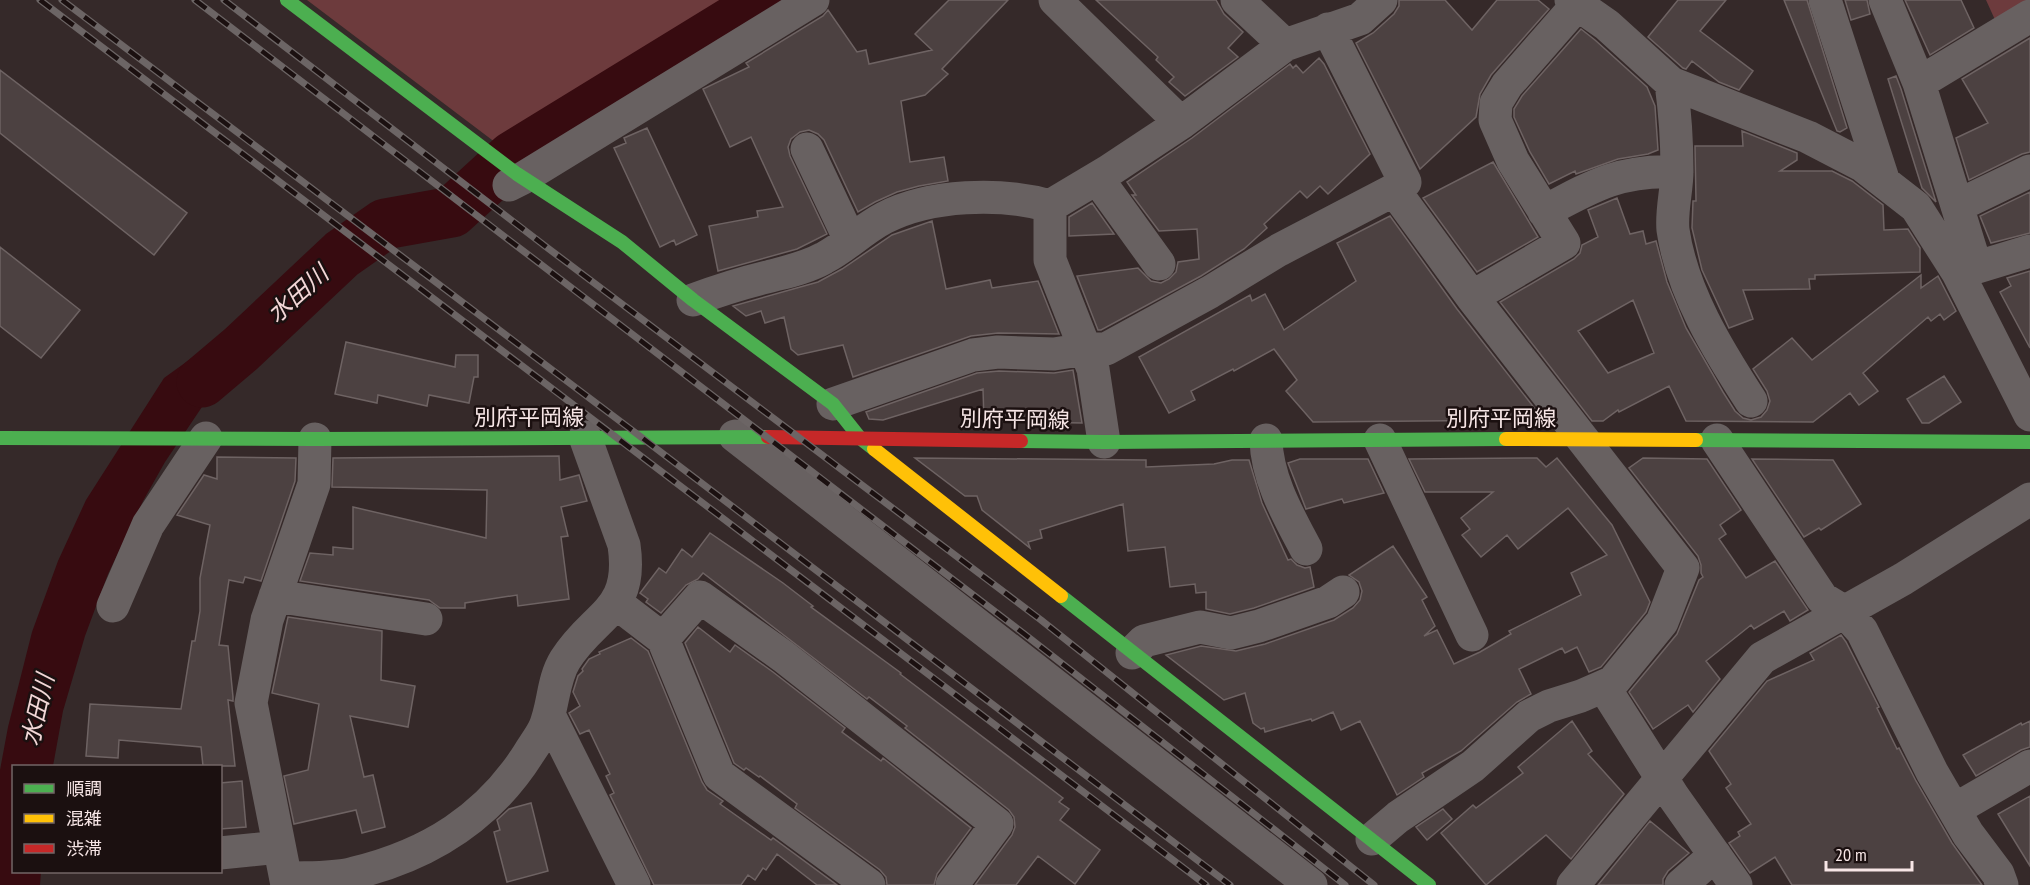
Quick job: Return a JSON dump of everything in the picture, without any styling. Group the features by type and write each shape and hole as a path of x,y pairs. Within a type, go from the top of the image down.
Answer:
{"main road":[{"path":"287,0 490,155 516,179 622,242 693,300 833,404 860,438 1429,885"},
{"name":"別府平岡線","path":"0,438 315,439 735,436 1104,442 1582,439 2030,442"}],"street":[{"path":"516,179 813,0"},
{"path":"1055,0 1181,123"},
{"path":"1237,0 1285,45"},
{"path":"693,300 823,259 885,218 913,206 997,198 1033,201 1050,206 1181,123 1285,45 1360,19 1381,0"},
{"path":"1825,0 1884,183"},
{"path":"1885,0 1919,83 1957,206 1967,270 2030,415"},
{"path":"1472,297 1563,243 1513,161 1495,120 1496,103 1507,85 1574,2 1607,25 1671,83 1808,137 1862,165 1916,207 1967,270"},
{"path":"1919,83 2030,16"},
{"path":"833,404 973,356 998,352 1054,354 1086,349 1106,349 1210,292 1279,250 1394,190 1405,182 1328,29"},
{"path":"1671,83 1677,172 1673,229 1681,262 1707,328 1751,401"},
{"path":"807,149 850,240"},
{"path":"1544,212 1595,184 1618,176 1653,171 1677,172"},
{"path":"1957,206 2030,171"},
{"path":"1097,178 1159,264"},
{"path":"1372,839 1398,817 1473,766 1529,716 1613,682 1662,622 1683,568 1472,297 1394,190"},
{"path":"1050,206 1050,260 1093,369 1104,442"},
{"path":"1967,270 2030,251"},
{"path":"735,436 1311,885"},
{"path":"113,606 148,525 192,438"},
{"path":"222,854 284,870 352,874 401,858 444,838 486,808 493,800 520,768 544,730 560,667 570,652 616,603 625,583 627,561 624,545 585,438"},
{"path":"284,870 251,703 267,620 314,484 315,439"},
{"path":"1266,440 1267,459 1275,484 1289,518 1306,549"},
{"path":"1380,440 1472,635"},
{"path":"1717,440 1822,598 1845,612 1862,631 1932,772 1968,834 1998,874 2002,885"},
{"path":"1573,885 1762,658 1903,579 2030,499"},
{"path":"275,596 426,619"},
{"path":"663,639 700,597 784,657 997,824 952,885"},
{"path":"616,603 663,639 719,774 868,885"},
{"path":"1132,653 1144,641 1200,627 1231,633 1328,609"},
{"path":"1604,687 1662,778 1736,885"},
{"path":"549,715 634,885"},
{"path":"1954,810 2030,766"},
{"path":"1681,885 1715,855"}],"shaded area":[{"path":"307,0 749,0 508,152"},
{"path":"1986,0 2030,0 1996,22"}],"water":[{"path":"225,334 267,337 210,395 165,462 143,501 108,574 85,636 63,711 53,765 12,765 12,873 41,873 40,885 0,885 0,770 8,727 32,632 58,561 86,500 164,378"}],"building":[{"path":"949,0 1008,0 942,69 948,74 925,95 901,101 910,162 944,157 948,181 897,192 858,212 824,140 809,130 800,132 791,139 788,147 790,156 827,234 797,249 718,271 709,226 758,217 757,211 783,207 751,137 730,147 703,89 749,67 746,63 823,16 828,10 857,52 866,50 869,64 932,50 915,34"},
{"path":"1096,0 1216,0 1224,14 1243,32 1228,48 1238,57 1185,96 1169,82 1174,77 1156,60 1158,57"},
{"path":"1399,0 1445,0 1472,30 1497,0 1538,0 1549,9 1491,75 1480,94 1476,117 1420,169 1356,43 1373,33 1394,14 1399,6"},
{"path":"1678,0 1726,0 1700,31 1753,71 1739,90 1719,82 1692,61 1686,69 1683,68 1648,37"},
{"path":"1784,0 1807,0 1847,128 1840,132 1837,131"},
{"path":"1845,0 1867,0 1870,14 1851,20"},
{"path":"1905,0 1961,0 1974,28 1930,55"},
{"path":"1581,29 1647,87 1655,106 1658,150 1618,159 1576,174 1575,171 1549,184 1530,152 1514,117 1514,109 1522,96"},
{"path":"2030,38 2030,152 1969,180 1956,138 1988,123 1962,79"},
{"path":"1319,58 1370,154 1328,194 1320,186 1307,198 1300,191 1264,224 1267,228 1244,249 1201,276 1098,330 1077,276 1138,268 1151,281 1161,283 1176,272 1178,262 1199,259 1197,229 1159,231 1132,195 1136,195 1127,182 1192,138 1290,64 1293,68 1296,65 1303,73"},
{"path":"0,70 187,213 154,255 0,133"},
{"path":"1896,76 1936,202 1922,188 1888,79"},
{"path":"647,128 697,235 676,245 674,240 660,247 614,148 626,143 624,138"},
{"path":"1742,131 1797,153 1797,160 1780,171 1832,171 1852,181 1883,205 1884,230 1908,229 1920,248 1920,272 1815,275 1815,279 1809,279 1810,289 1743,290 1753,319 1729,328 1702,270 1692,228 1693,201 1696,201 1695,146 1743,146"},
{"path":"1493,162 1538,237 1477,272 1423,198"},
{"path":"2030,192 2030,233 1991,243 1980,216"},
{"path":"1617,198 1630,234 1643,231 1646,244 1656,241 1667,282 1686,328 1735,411 1743,418 1751,420 1761,417 1770,401 1767,391 1753,369 1792,338 1812,360 1921,275 1921,288 1938,276 1956,311 1944,320 1940,314 1931,321 1928,317 1863,373 1878,391 1859,405 1850,393 1813,422 1686,421 1669,386 1619,412 1618,410 1603,421 1592,421 1500,302 1574,259 1580,253 1582,245 1598,237 1588,210","holes":["1633,300 1654,353 1608,373 1578,331"]},
{"path":"1092,203 1114,234 1069,236 1069,217"},
{"path":"1390,216 1457,309 1539,414 1531,420 1313,422 1286,391 1297,380 1274,349 1191,391 1195,400 1169,413 1139,357 1250,295 1252,301 1265,294 1284,330 1356,281 1337,243"},
{"path":"932,221 946,289 990,280 992,288 1038,281 1059,334 998,333 971,336 853,377 843,345 798,355 791,349 784,317 765,323 761,311 746,316 733,306 818,282 842,269 892,235"},
{"path":"0,247 80,310 41,358 0,326"},
{"path":"2030,271 2030,348 2000,292 2011,286 2007,278"},
{"path":"346,342 455,367 456,355 478,355 478,377 474,377 469,403 429,395 427,406 378,395 377,403 335,394"},
{"path":"1073,370 1082,423 984,421 983,389 883,420 869,419 866,412 977,373 999,371 1054,373"},
{"path":"1944,376 1961,402 1929,423 1922,423 1907,399"},
{"path":"559,456 560,480 579,475 587,501 561,507 568,536 561,537 569,599 518,606 517,595 465,603 465,608 440,608 429,600 300,581 310,553 333,555 333,547 353,549 353,507 486,538 487,490 332,487 333,458"},
{"path":"217,457 296,458 295,481 261,581 245,577 243,583 229,580 219,645 228,646 233,701 228,700 235,766 203,765 201,747 119,740 118,758 86,756 90,704 181,709 192,641 195,641 200,611 200,578 210,525 177,515 204,475 217,479"},
{"path":"915,458 1146,460 1146,467 1249,460 1262,503 1288,560 1291,559 1297,565 1305,568 1310,567 1314,587 1230,614 1206,609 1206,592 1196,593 1195,584 1170,587 1165,547 1128,551 1123,504 1040,530 1042,538 1028,542 1030,548 982,510 977,496 965,496"},
{"path":"1537,458 1546,467 1557,458 1612,525 1650,602 1646,612 1601,667 1589,672 1577,647 1565,653 1562,648 1519,669 1531,694 1517,702 1461,751 1422,773 1424,777 1397,795 1360,721 1341,730 1333,712 1312,721 1311,719 1265,732 1264,728 1261,729 1253,723 1245,693 1224,700 1166,655 1201,646 1236,651 1265,644 1334,620 1353,608 1360,600 1362,591 1359,582 1349,575 1393,546 1427,597 1422,600 1435,626 1424,636 1437,630 1454,664 1480,652 1511,634 1509,631 1581,595 1571,573 1607,555 1568,508 1518,549 1507,535 1481,557 1462,535 1470,529 1461,518 1493,492 1425,492 1409,459"},
{"path":"1643,458 1707,459 1741,510 1720,525 1726,534 1719,539 1746,578 1775,561 1808,610 1790,621 1784,611 1754,629 1751,625 1706,661 1720,679 1693,712 1688,705 1653,729 1629,692 1677,634 1699,580 1703,577 1698,556 1629,468"},
{"path":"1300,459 1368,459 1384,493 1344,503 1342,499 1306,509 1288,463"},
{"path":"1752,459 1833,460 1861,504 1821,530 1819,528 1804,537"},
{"path":"710,533 783,583 813,606 811,607 1063,798 1059,802 1069,809 1060,820 1100,850 1075,884 1038,856 1016,885 975,885 1012,835 1015,827 1014,817 1009,810 905,728 907,726 869,697 867,699 703,573 698,579 686,585 661,613 646,602 648,599 640,593 659,568 666,573 682,549 692,557"},
{"path":"288,617 382,631 381,680 415,686 408,727 350,716 364,777 373,775 385,827 362,833 356,810 294,824 284,776 308,770 319,704 272,693"},
{"path":"698,627 730,652 735,645 773,672 845,728 842,732 881,761 883,758 971,828 937,874 934,885 887,885 886,877 880,870 795,808 797,804 760,776 734,763 685,643"},
{"path":"1841,635 1879,707 1877,708 1897,749 1899,748 1952,843 1982,885 1792,885 1775,857 1750,873 1729,843 1740,836 1738,832 1751,824 1726,788 1731,784 1709,751 1767,681 1814,660 1810,653"},
{"path":"631,638 648,651 707,790 723,801 720,804 771,840 773,838 837,885 817,885 777,854 766,870 763,868 755,880 748,875 741,885 654,885 610,795 614,793 606,776 610,774 589,730 580,734 569,713 580,706 573,692 578,676 589,659"},
{"path":"1572,721 1592,751 1588,754 1624,794 1571,859 1546,835 1486,885 1441,833 1473,805 1476,808 1523,773 1518,767"},
{"path":"2030,721 2030,747 1976,776 1963,755 2021,723 2022,725"},
{"path":"242,781 246,827 222,829 222,783"},
{"path":"2030,796 2030,866 1998,814"},
{"path":"531,803 548,871 507,882 494,832 500,830 497,820 509,809"},
{"path":"1443,809 1452,819 1427,840 1416,827"},
{"path":"1650,821 1689,853 1668,871 1663,879 1663,885 1598,885"}],"waterway":[{"name":"水田川","path":"202,382 241,349 342,254 385,224 452,212 512,157 768,0"}],"railway":[{"path":"40,0 1206,885"},
{"path":"62,0 1230,885"},
{"path":"195,0 1023,633 1345,885"},
{"path":"224,0 549,249 1041,620 1374,885"}],"traffic: fast":[{"path":"287,0 517,174 622,242 693,300 833,404 860,438 874,449"},
{"path":"0,438 768,437"},
{"path":"1021,441 1506,439"},
{"path":"1696,440 2030,442"},
{"path":"1061,596 1429,885"}],"traffic: slow":[{"path":"1506,439 1696,440"},
{"path":"874,449 1061,596"}],"traffic: jam":[{"path":"768,437 1021,441"}]}
